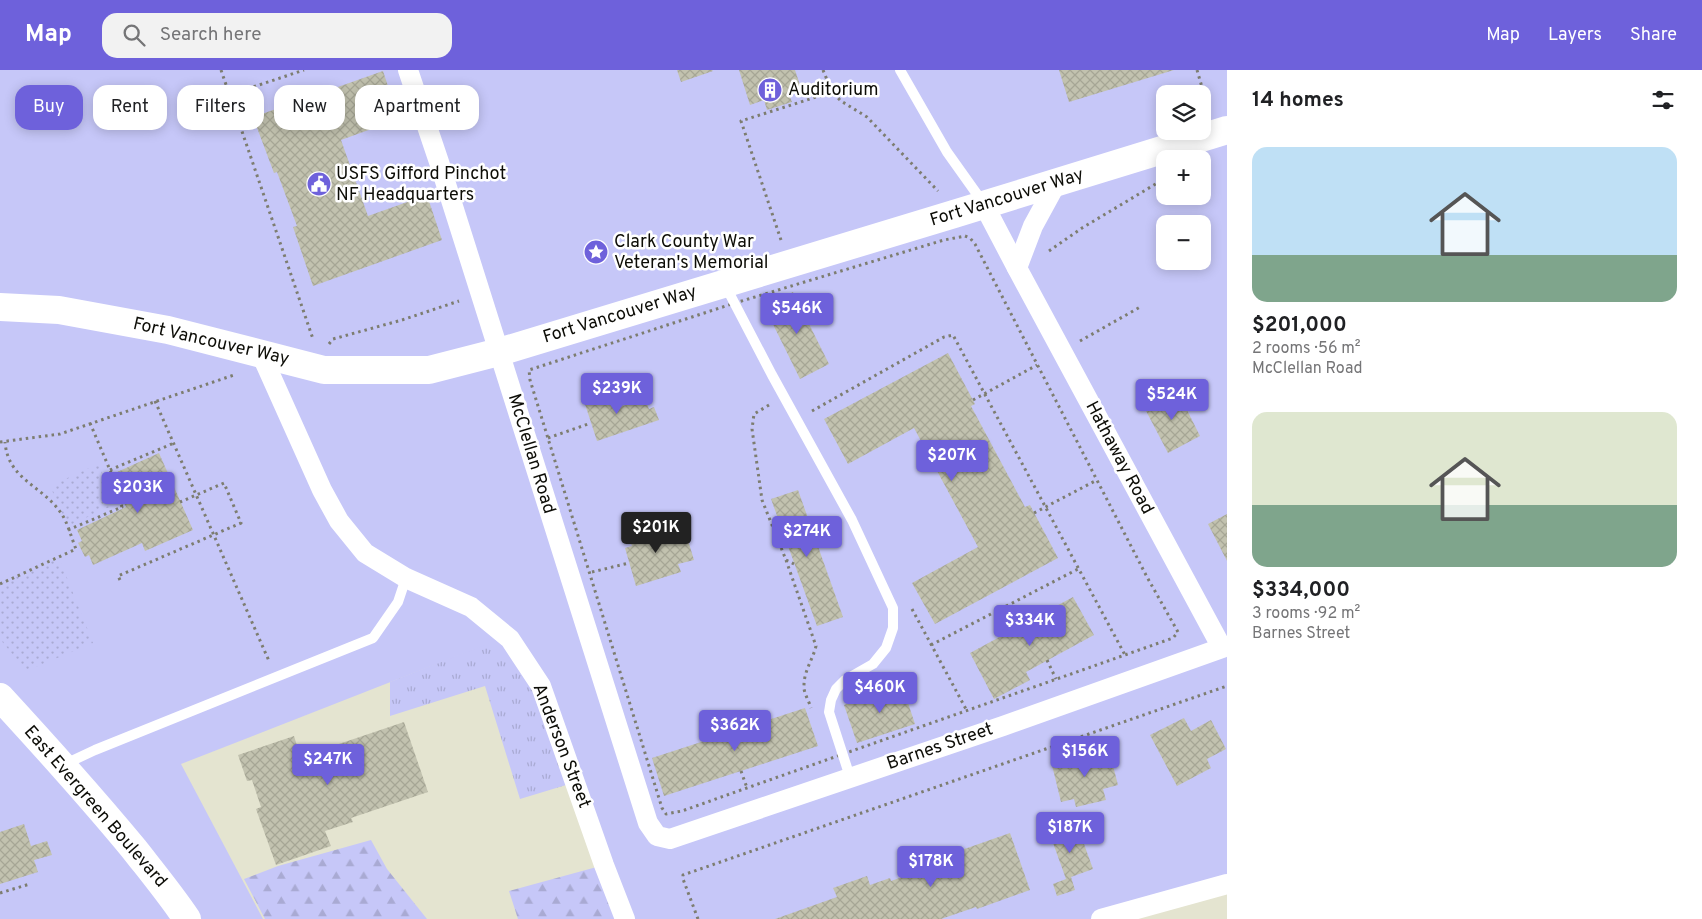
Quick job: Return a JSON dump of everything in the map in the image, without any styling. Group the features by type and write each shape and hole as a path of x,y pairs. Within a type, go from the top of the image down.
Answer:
{"street":[{"name":"McClellan Road","path":"408,70 648,823 657,836"},
{"name":"Fort Vancouver Way","path":"0,306 59,310 168,330 251,363 321,363 429,370 499,352 984,205 1057,182 1219,123"},
{"path":"1017,268 1033,226 1057,182"},
{"name":"Hathaway Road","path":"984,205 1224,652"},
{"name":"Anderson Street","path":"251,363 339,521 365,553 406,578 471,607 510,639 541,686 625,919"},
{"name":"Barnes Street","path":"657,836 670,839 1224,652"},
{"name":"East Evergreen Boulevard","path":"0,697 128,842 188,919"},
{"path":"1101,919 1227,884"}],"lane":[{"name":"Hathaway Road","path":"900,70 943,145 984,205"},
{"path":"724,283 852,520 893,608 893,628 886,648 873,664 845,680 836,689 831,700 829,712 850,777"},
{"path":"62,766 95,750 372,638 398,602 406,578"}],"path":[{"path":"221,70 226,85"},
{"path":"259,85 304,70"},
{"path":"823,70 832,92 841,102 866,117 940,193"},
{"path":"1197,70 1219,123"},
{"path":"784,248 740,121 832,92"},
{"path":"241,130 321,363"},
{"path":"1045,254 1082,228 1156,183"},
{"path":"321,363 333,339 402,320 466,298"},
{"path":"1086,338 1142,306"},
{"path":"811,412 952,334 1125,655"},
{"path":"0,442 60,434 155,401 251,363"},
{"path":"973,400 1038,365"},
{"path":"155,401 277,678"},
{"path":"774,402 754,414 752,429 762,500 786,560 816,646 813,658 806,672 803,687 813,714"},
{"path":"68,530 122,507 118,497 121,496 90,423"},
{"path":"548,438 591,424"},
{"path":"0,584 76,548 60,513 16,472 6,455 5,442"},
{"path":"110,470 174,443"},
{"path":"1034,513 1097,480"},
{"path":"120,580 118,576 241,523 224,484 180,502"},
{"path":"786,560 794,564"},
{"path":"589,573 629,563"},
{"path":"931,645 1078,568"},
{"path":"908,601 968,711"},
{"path":"1047,660 1056,679"},
{"path":"698,919 683,879 684,876 1227,686"},
{"path":"825,750 828,760"},
{"path":"741,771 747,788"},
{"path":"0,893 30,884"}],"green space":[{"path":"0,70 1227,70 1227,881 1094,919 625,919 576,782 508,636 181,764 263,919 0,919"},
{"path":"98,464 116,504 68,526 50,486"},
{"path":"59,558 93,643 26,671 0,639 0,584"},
{"path":"508,635 576,782 520,799 485,686 390,716 390,682"},
{"path":"371,840 387,869 427,919 265,919 244,879 278,866"},
{"path":"604,865 625,919 518,919 509,891"}],"building":[{"path":"677,70 712,70 713,71 681,82"},
{"name":"Auditorium","path":"739,70 795,70 801,88 788,92 792,102 767,110 764,100 750,105"},
{"path":"1059,70 1174,70 1069,102"},
{"name":"USFS Gifford Pinchot NF Headquarters","path":"383,71 388,85 355,85 355,130 369,130 341,140 368,216 427,195 442,240 313,286 293,227 297,226 277,172 274,173 258,130 264,130 264,113 274,110 274,130 345,130 345,85 343,85"},
{"path":"793,292 829,364 800,379 764,306"},
{"path":"948,353 975,404 971,406 1025,507 1030,505 1058,558 935,624 912,583 978,547 914,428 848,464 824,419"},
{"path":"1177,390 1200,436 1168,453 1144,407"},
{"path":"615,391 620,407 645,399 649,409 654,407 659,420 597,441 584,401"},
{"path":"159,453 193,530 145,551 142,543 93,565 89,555 85,557 78,543 82,541 77,530 126,507 123,500 127,499 115,473"},
{"path":"798,490 843,617 817,626 771,499"},
{"path":"1227,514 1227,561 1208,524"},
{"path":"653,524 656,536 663,534 664,536 681,531 684,538 687,537 694,560 678,564 681,572 636,586 625,548 632,546 627,532"},
{"path":"1073,597 1094,635 1026,672 1030,680 994,699 970,653"},
{"path":"902,685 915,724 857,743 844,705"},
{"path":"805,708 818,746 664,796 652,758"},
{"path":"1184,718 1191,731 1211,720 1226,749 1207,759 1211,768 1177,786 1150,735"},
{"path":"404,722 428,792 351,818 353,822 325,831 331,846 276,865 256,809 261,807 252,780 247,781 238,755 294,736 299,752 325,744 327,748"},
{"path":"1109,750 1118,785 1103,789 1106,800 1076,807 1074,799 1061,802 1052,765"},
{"path":"1075,819 1093,869 1071,877 1075,890 1057,896 1053,884 1066,879 1048,829"},
{"path":"24,824 31,846 47,841 52,855 34,860 38,872 0,884 0,832"},
{"path":"1010,833 1030,890 977,909 976,907 941,919 775,919 837,897 833,888 867,876 870,885 890,878 891,881 954,859 953,853"}],"place":[{"name":"Auditorium","path":"770,90"},
{"name":"USFS Gifford Pinchot NF Headquarters","path":"319,184"},
{"name":"Clark County War Veteran's Memorial","path":"596,252"}]}
